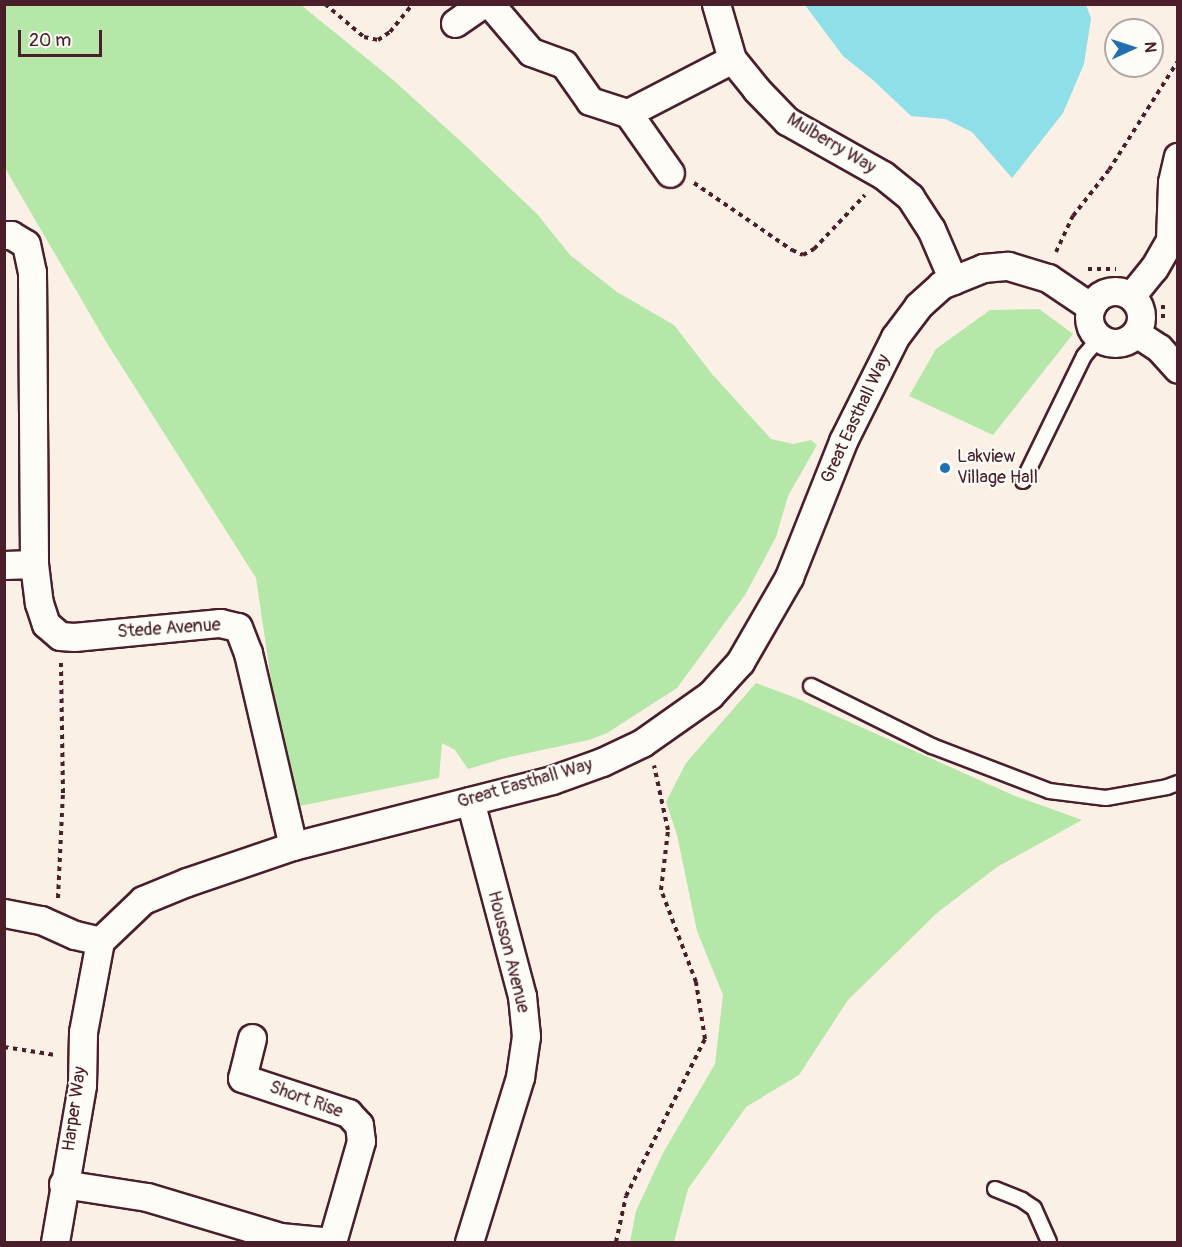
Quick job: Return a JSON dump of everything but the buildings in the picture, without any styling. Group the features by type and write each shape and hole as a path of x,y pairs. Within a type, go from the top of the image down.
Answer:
{"street":[{"path":"455,22 482,4"},
{"path":"489,4 531,52 564,64 590,101 628,113 670,173"},
{"name":"Mulberry Way","path":"716,4 732,59 787,122 883,175 910,197 931,229 953,280"},
{"path":"628,113 732,59"},
{"path":"1131,296 1174,241 1173,182 1178,157"},
{"path":"4,235 11,235 26,244 32,272 34,564 39,603 46,624 60,636"},
{"name":"Great Easthall Way","path":"100,941 143,900 187,882 293,846 552,780 602,762 642,743 710,694 740,662 789,577 843,441 895,337 918,306 940,285 983,268 1008,266 1048,278 1091,307"},
{"path":"1112,291 1120,291 1131,296 1140,308 1142,316 1136,333 1122,343 1114,344 1099,338 1090,324 1091,307 1096,299 1112,291"},
{"path":"1136,333 1159,348 1178,369"},
{"path":"4,565 34,564"},
{"name":"Stede Avenue","path":"60,636 74,637 220,622 238,627 253,676 293,846"},
{"name":"Housson Avenue","path":"469,1242 520,1077 526,1036 522,996 470,801"},
{"path":"4,913 40,920 75,935 100,941"},
{"name":"Harper Way","path":"55,1242 63,1184 82,1084 83,1032 100,941"},
{"name":"Short Rise","path":"63,1184 147,1197 280,1238 332,1242 361,1141 359,1125 348,1113 242,1078 252,1038"}],"lane":[{"path":"1023,481 1084,356 1099,338"},
{"path":"811,686 932,746 1049,791 1106,798 1167,788 1178,783"},
{"path":"995,1189 1022,1200 1034,1208 1049,1242"}],"path":[{"path":"325,4 364,37 378,40 390,32 413,4"},
{"path":"1054,255 1073,216 1110,170 1178,61"},
{"path":"40,920 48,903 59,897 63,793 60,636"},
{"path":"616,1242 626,1196 705,1039 696,982 661,890 668,830 653,759"},
{"path":"4,1047 82,1059"}],"green space":[{"path":"4,5 301,5 392,79 467,147 538,215 570,255 617,292 674,325 712,374 771,439 793,444 811,440 817,445 788,496 776,537 745,595 677,688 607,733 589,740 505,758 468,769 455,750 442,743 439,778 290,808 256,578 105,340 5,168"},
{"path":"1039,309 1073,334 993,435 909,396 936,349 990,310"},
{"path":"756,683 796,698 1015,796 1082,820 997,867 937,913 848,1000 799,1075 746,1107 688,1189 674,1242 630,1242 636,1211 663,1153 715,1064 723,995 697,931 677,835 666,802 686,763"}],"water":[{"path":"805,5 1086,5 1091,18 1084,64 1063,113 1012,178 972,132 945,119 911,116 873,80 843,56"}],"place":[{"name":"Lakview Village Hall","path":"945,468"}]}
